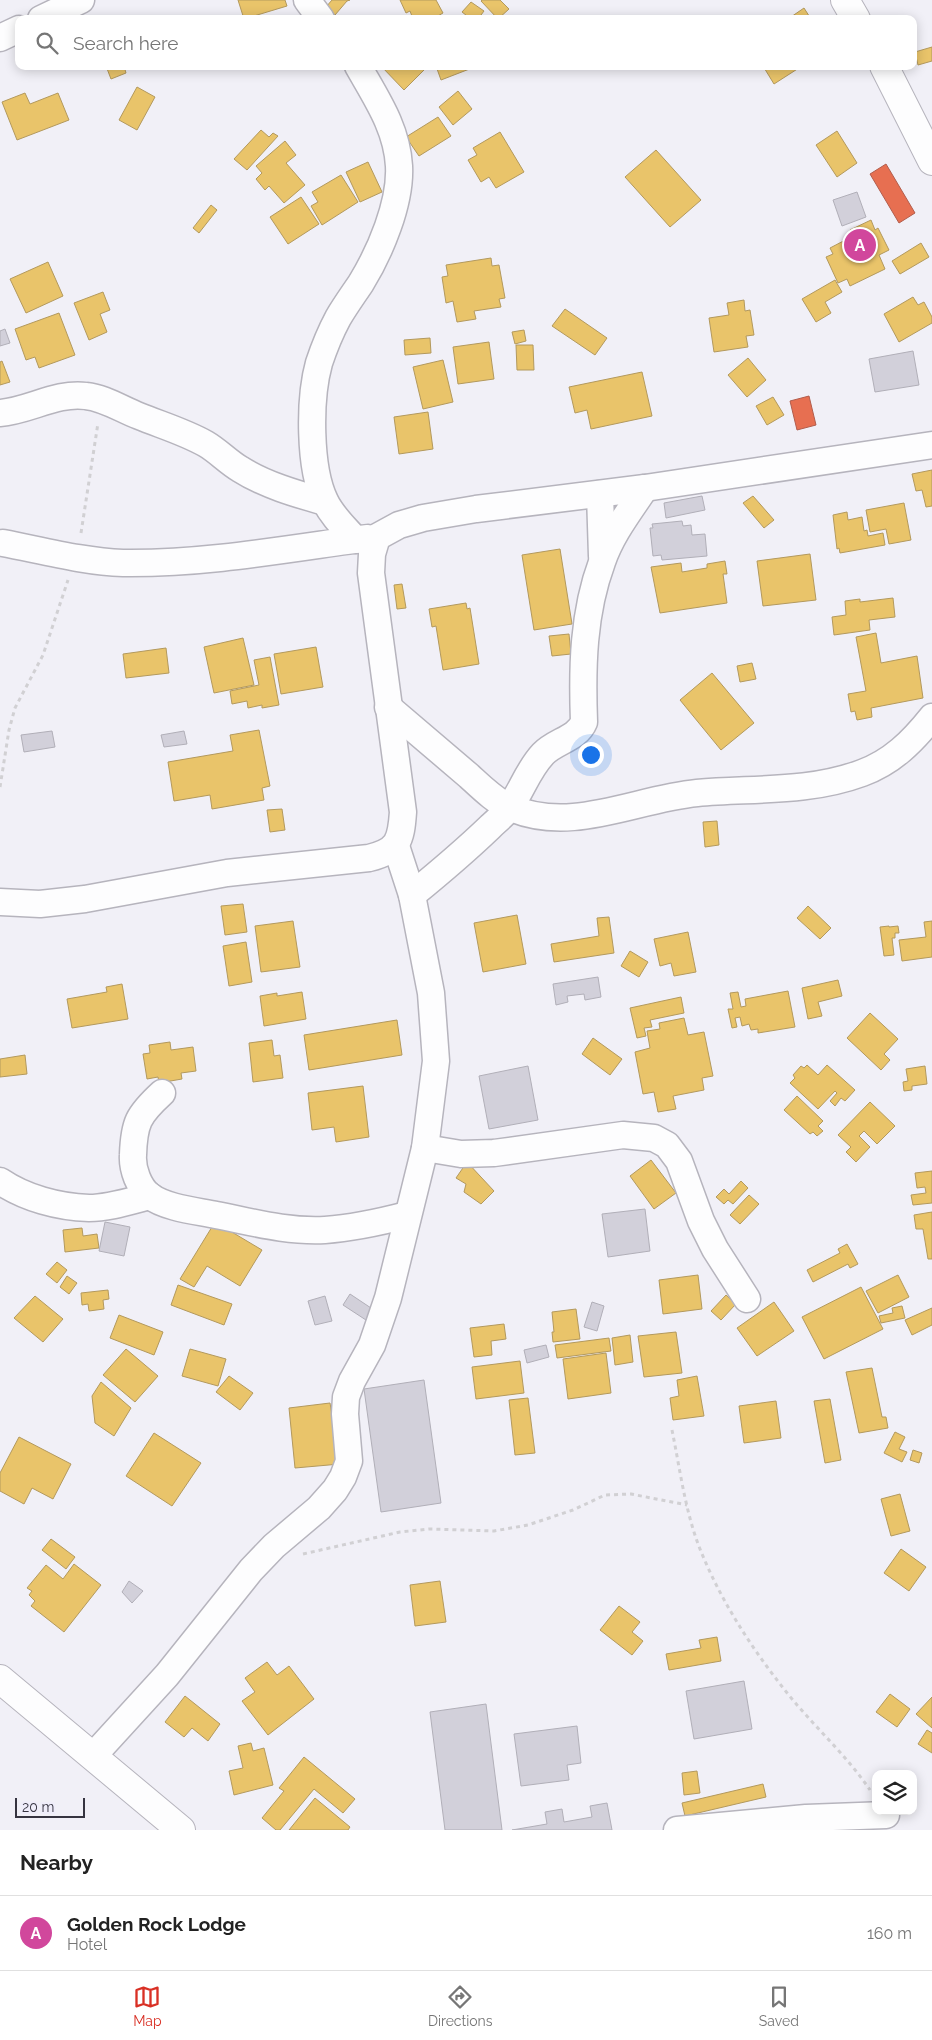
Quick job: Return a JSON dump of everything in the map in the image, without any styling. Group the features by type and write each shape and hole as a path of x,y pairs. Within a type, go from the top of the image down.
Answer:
{"main road":[{"path":"845,0 854,15"},
{"path":"886,70 932,161"},
{"path":"0,1679 181,1830"}],"street":[{"path":"49,15 81,0"},
{"path":"307,0 318,15"},
{"path":"0,38 15,31"},
{"path":"0,902 40,904 85,899 227,873 369,858 384,854 396,846 402,829 403,812 371,573 372,554 366,538 337,519 325,502 318,480 312,431 319,365 328,339 376,254 398,196 399,167 396,139 360,70"},
{"path":"0,413 28,408 71,395 103,400 206,444 238,468 254,477 297,494 325,502"},
{"path":"3,543 75,557 121,563 234,557 366,538 423,518 476,509 645,488 932,445"},
{"path":"412,895 472,844 509,808 525,777 543,753 551,746 576,734 584,722 583,658 585,632 592,596 602,561 621,523 645,488"},
{"path":"600,494 602,561"},
{"path":"388,707 509,808 532,815 553,818 607,813 651,801 696,793 786,789 827,783 863,773 889,761 907,746 932,718"},
{"path":"92,1756 167,1675 251,1570 274,1546 320,1508 335,1490 343,1477 349,1461 345,1414 346,1397 376,1335 388,1298 425,1148 436,1061 431,993 412,895 396,846"},
{"path":"162,1093 144,1110 134,1130 133,1162 139,1183 150,1196 173,1206 275,1228 324,1230 407,1216"},
{"path":"425,1148 460,1154 494,1153 624,1135 654,1138 667,1145 679,1161 690,1195 704,1228 746,1299"},
{"path":"1,1185 58,1204 89,1208 115,1205 150,1196"},
{"path":"677,1830 806,1818 886,1815"}],"path":[{"path":"0,787 9,730 15,708 43,655 75,557 103,400"},
{"path":"672,1430 687,1506 699,1547 719,1590 752,1645 784,1689 859,1774 870,1791"},
{"path":"296,1557 400,1532 429,1529 494,1531 520,1526 574,1510 605,1495 631,1494 687,1506"}],"building: Homes":[{"path":"238,0 285,0 287,6 257,15 243,15"},
{"path":"332,0 350,0 335,15 326,7"},
{"path":"400,0 436,0 443,13 440,15 412,15 410,11 406,13"},
{"path":"500,0 509,9 502,15 494,15 481,1"},
{"path":"471,2 484,11 481,15 466,15 462,12"},
{"path":"804,8 808,15 794,15"},
{"path":"932,47 932,61 918,65 917,51"},
{"path":"108,70 125,70 126,73 111,79"},
{"path":"385,70 424,70 404,90"},
{"path":"437,70 467,70 441,80"},
{"path":"765,70 796,70 774,84"},
{"path":"137,87 155,97 137,130 119,120"},
{"path":"458,91 472,109 453,125 439,107"},
{"path":"25,93 30,104 58,93 69,120 17,140 2,102"},
{"path":"438,117 451,136 419,156 406,137"},
{"path":"261,130 269,137 273,133 278,136 247,170 234,159"},
{"path":"837,131 857,163 837,177 816,145"},
{"path":"500,132 524,172 496,188 489,177 481,182 468,160 477,155 473,148"},
{"path":"285,141 296,155 286,163 305,185 284,203 269,186 265,190 256,179 262,173 256,166"},
{"path":"656,150 701,200 670,227 625,177"},
{"path":"368,162 382,192 360,202 346,172"},
{"path":"341,175 358,202 322,225 311,206 318,202 312,192"},
{"path":"301,197 319,224 288,244 270,217"},
{"path":"211,205 217,210 199,233 193,228"},
{"path":"871,220 875,230 878,228 889,250 879,255 885,269 850,286 847,279 838,283 826,257 833,254 830,248 853,236 850,230"},
{"path":"921,243 929,257 900,274 892,261"},
{"path":"491,258 492,266 499,265 505,298 499,299 501,307 474,311 476,319 457,322 453,301 446,303 442,277 448,276 446,265"},
{"path":"48,262 63,296 26,313 10,279"},
{"path":"835,280 842,292 825,302 831,313 816,322 802,299"},
{"path":"103,292 110,310 100,314 107,332 89,340 74,303"},
{"path":"913,297 918,305 924,302 932,317 932,323 899,342 884,314"},
{"path":"744,300 745,311 750,310 754,335 746,336 748,347 714,352 709,318 729,315 727,303"},
{"path":"565,309 607,338 595,355 552,326"},
{"path":"59,313 75,355 39,368 35,357 26,360 15,329"},
{"path":"524,330 526,341 515,344 512,332"},
{"path":"430,338 431,353 405,355 404,340"},
{"path":"489,342 494,379 458,384 453,347"},
{"path":"516,345 533,345 534,370 517,370"},
{"path":"748,358 766,380 747,397 728,375"},
{"path":"443,360 453,402 423,409 413,367"},
{"path":"2,361 10,382 0,385 0,362"},
{"path":"642,372 652,416 591,429 587,410 575,413 569,387"},
{"path":"773,397 784,415 767,425 756,406"},
{"path":"428,412 433,449 399,454 394,417"},
{"path":"932,470 932,506 926,507 922,490 916,491 912,474"},
{"path":"753,496 774,520 764,528 743,503"},
{"path":"904,503 911,540 889,544 886,529 870,532 866,510"},
{"path":"847,512 848,520 862,517 864,531 867,530 868,536 883,533 885,545 840,553 839,548 837,549 833,515"},
{"path":"560,549 572,624 534,630 522,555"},
{"path":"810,554 816,600 763,606 757,561"},
{"path":"725,561 727,574 723,574 727,603 660,613 651,567 681,563 682,572 707,568 707,564"},
{"path":"402,584 406,608 397,609 394,585"},
{"path":"893,598 895,617 869,620 870,630 834,635 832,617 846,615 845,601 860,599 860,602"},
{"path":"466,603 467,609 470,608 479,664 443,670 436,626 432,627 429,609"},
{"path":"876,633 881,663 917,656 923,698 871,708 872,717 857,720 855,711 851,712 848,694 866,691 856,637"},
{"path":"569,634 571,654 552,656 549,636"},
{"path":"243,638 254,685 214,693 204,647"},
{"path":"316,647 323,687 281,694 274,654"},
{"path":"166,648 169,673 126,678 123,654"},
{"path":"270,657 279,705 262,708 262,705 248,708 247,701 232,704 230,691 259,685 254,660"},
{"path":"752,663 756,679 740,682 737,666"},
{"path":"712,673 754,723 721,750 680,700"},
{"path":"259,730 270,786 262,788 264,800 212,809 210,795 174,801 168,762 233,751 230,735"},
{"path":"282,809 285,830 270,832 267,810"},
{"path":"717,821 719,845 705,847 703,822"},
{"path":"243,904 247,932 225,935 221,906"},
{"path":"808,906 831,928 820,939 797,918"},
{"path":"517,915 526,964 483,972 474,923"},
{"path":"609,917 614,953 554,962 551,944 599,936 597,918"},
{"path":"293,921 300,967 261,972 255,926"},
{"path":"932,921 932,957 902,961 899,940 926,937 924,922"},
{"path":"898,926 899,933 895,933 895,938 892,938 894,955 884,956 880,927"},
{"path":"688,932 696,972 674,976 671,963 660,966 654,939"},
{"path":"246,942 252,982 229,986 223,946"},
{"path":"630,951 648,962 639,977 621,966"},
{"path":"838,980 842,996 818,1002 822,1016 808,1019 802,988"},
{"path":"122,984 128,1019 72,1028 67,999 107,992 106,987"},
{"path":"788,991 795,1027 758,1033 758,1029 751,1030 749,1024 742,1026 740,1017 735,1018 737,1027 732,1028 728,1009 733,1009 730,993 738,992 741,1007 746,1006 745,999"},
{"path":"302,992 306,1019 264,1026 260,996 277,993 277,996"},
{"path":"681,997 684,1013 650,1020 652,1027 644,1028 646,1036 637,1038 630,1008"},
{"path":"870,1013 898,1039 884,1054 890,1060 881,1070 847,1038"},
{"path":"684,1018 688,1035 704,1032 713,1076 702,1078 704,1090 673,1096 676,1109 658,1112 654,1092 643,1094 635,1052 650,1048 647,1031 660,1029 659,1023"},
{"path":"397,1020 402,1055 309,1070 304,1035"},
{"path":"593,1038 622,1059 610,1075 582,1054"},
{"path":"272,1040 274,1056 280,1055 283,1078 253,1082 249,1043"},
{"path":"170,1042 171,1050 193,1047 196,1071 181,1073 182,1079 159,1083 158,1077 147,1079 143,1054 150,1053 149,1045"},
{"path":"25,1055 27,1074 0,1077 0,1059"},
{"path":"807,1065 818,1075 827,1065 855,1090 845,1101 841,1098 835,1106 830,1101 837,1093 835,1091 818,1109 790,1083 795,1078 793,1075 801,1066 804,1068"},
{"path":"925,1066 927,1084 912,1086 912,1090 904,1091 903,1082 908,1081 906,1069"},
{"path":"363,1086 369,1137 336,1142 334,1127 312,1130 308,1093"},
{"path":"797,1096 823,1121 818,1126 823,1131 817,1136 813,1132 810,1134 784,1110"},
{"path":"870,1102 895,1126 877,1144 864,1131 859,1136 870,1147 856,1162 846,1152 851,1147 838,1135"},
{"path":"651,1160 676,1193 654,1209 630,1176"},
{"path":"467,1162 494,1191 481,1204 464,1192 466,1184 456,1178"},
{"path":"932,1171 932,1203 913,1205 911,1195 926,1193 925,1187 917,1188 915,1173"},
{"path":"741,1181 748,1188 733,1204 728,1200 724,1204 716,1197 724,1189 729,1194"},
{"path":"749,1195 759,1204 740,1224 730,1215"},
{"path":"932,1212 932,1259 928,1259 923,1229 916,1229 914,1215"},
{"path":"215,1222 262,1250 240,1286 207,1266 194,1287 180,1279"},
{"path":"82,1228 83,1236 97,1234 99,1248 65,1252 63,1230"},
{"path":"847,1244 858,1264 850,1268 848,1264 813,1282 807,1270 840,1253 838,1249"},
{"path":"57,1262 67,1270 57,1283 46,1274"},
{"path":"698,1275 702,1309 663,1314 659,1280"},
{"path":"898,1275 909,1297 878,1313 866,1291"},
{"path":"67,1276 77,1283 69,1294 60,1287"},
{"path":"178,1285 232,1304 224,1325 171,1305"},
{"path":"861,1287 883,1329 824,1359 802,1317"},
{"path":"108,1290 109,1299 103,1300 104,1309 89,1311 88,1304 82,1305 81,1293"},
{"path":"726,1295 736,1304 721,1320 711,1311"},
{"path":"35,1296 63,1319 43,1342 14,1318"},
{"path":"774,1302 794,1331 757,1356 737,1328"},
{"path":"902,1306 905,1318 881,1323 879,1316 893,1313 892,1308"},
{"path":"932,1308 932,1325 912,1335 905,1320"},
{"path":"576,1309 580,1339 553,1342 552,1312"},
{"path":"119,1315 163,1332 154,1355 110,1338"},
{"path":"504,1324 506,1339 491,1341 492,1355 474,1357 470,1328"},
{"path":"676,1332 682,1373 644,1377 638,1336"},
{"path":"630,1335 633,1362 615,1365 612,1338"},
{"path":"609,1338 611,1351 557,1358 555,1345"},
{"path":"126,1349 158,1376 135,1402 103,1375"},
{"path":"190,1349 226,1359 218,1386 182,1376"},
{"path":"606,1353 611,1393 568,1399 563,1359"},
{"path":"520,1361 524,1393 476,1399 472,1367"},
{"path":"872,1368 882,1417 886,1417 888,1428 859,1433 846,1372"},
{"path":"229,1376 253,1393 240,1410 216,1392"},
{"path":"697,1376 704,1416 673,1420 670,1398 679,1396 677,1380"},
{"path":"101,1382 131,1408 114,1436 95,1423 92,1396"},
{"path":"528,1398 535,1453 515,1455 509,1400"},
{"path":"830,1399 841,1460 825,1463 814,1401"},
{"path":"776,1401 781,1438 744,1443 739,1406"},
{"path":"330,1403 340,1464 295,1468 289,1408"},
{"path":"895,1432 905,1437 899,1449 907,1452 902,1462 884,1453"},
{"path":"154,1433 201,1463 172,1506 126,1476"},
{"path":"19,1437 71,1464 53,1499 32,1488 24,1504 0,1491 0,1473"},
{"path":"913,1450 922,1453 919,1463 910,1460"},
{"path":"900,1494 910,1531 891,1536 881,1499"},
{"path":"51,1539 75,1557 66,1569 42,1550"},
{"path":"901,1549 926,1567 909,1591 884,1573"},
{"path":"74,1564 101,1585 64,1632 31,1606 35,1601 29,1595 32,1591 27,1588 46,1565 63,1579"},
{"path":"440,1581 446,1622 415,1626 410,1585"},
{"path":"619,1606 640,1622 632,1632 643,1641 632,1655 600,1630"},
{"path":"717,1637 721,1661 669,1670 666,1654 701,1648 699,1640"},
{"path":"267,1662 277,1675 289,1666 314,1699 268,1735 242,1701 255,1692 245,1678"},
{"path":"890,1694 910,1709 897,1727 876,1712"},
{"path":"185,1696 220,1724 208,1741 192,1728 184,1737 165,1722"},
{"path":"932,1697 932,1728 916,1714"},
{"path":"927,1730 932,1733 932,1753 918,1744"},
{"path":"251,1743 253,1751 264,1748 273,1785 234,1795 229,1771 243,1768 238,1746"},
{"path":"304,1757 355,1799 343,1813 314,1789 280,1830 276,1830 262,1818 284,1791 279,1788"},
{"path":"697,1771 700,1793 684,1795 682,1773"},
{"path":"763,1784 766,1797 685,1816 682,1803"},
{"path":"315,1798 350,1827 348,1830 289,1830"}],"building: Shops":[{"path":"886,164 915,213 899,223 870,174"},
{"path":"809,396 816,425 797,430 790,401"}],"building: Other":[{"path":"857,192 866,217 842,226 833,200"},
{"path":"5,329 10,343 0,346 0,331"},
{"path":"913,351 919,385 875,392 869,359"},
{"path":"702,496 705,510 666,518 664,503"},
{"path":"682,521 683,526 691,525 692,535 705,534 707,556 662,560 661,555 653,556 650,528 653,528 652,524"},
{"path":"52,731 55,747 24,752 21,735"},
{"path":"184,731 187,744 164,747 161,735"},
{"path":"598,977 601,997 585,1000 584,994 567,996 568,1002 556,1005 553,984"},
{"path":"528,1066 538,1120 489,1129 479,1076"},
{"path":"645,1209 650,1251 608,1257 602,1214"},
{"path":"105,1222 130,1227 124,1256 99,1251"},
{"path":"350,1294 377,1312 369,1322 343,1305"},
{"path":"325,1296 332,1321 315,1325 308,1301"},
{"path":"592,1302 604,1306 597,1331 584,1327"},
{"path":"546,1345 549,1357 527,1363 524,1350"},
{"path":"424,1380 441,1503 381,1512 364,1389"},
{"path":"129,1581 143,1591 132,1603 122,1592"},
{"path":"744,1681 752,1729 694,1739 686,1691"},
{"path":"486,1704 502,1830 445,1830 430,1712"},
{"path":"577,1726 581,1763 567,1765 569,1780 521,1786 514,1734"},
{"path":"607,1803 612,1830 512,1830 547,1824 545,1812 562,1809 564,1822 592,1817 590,1806"}],"place":[{"name":"Golden Rock Lodge","path":"860,245"}]}
